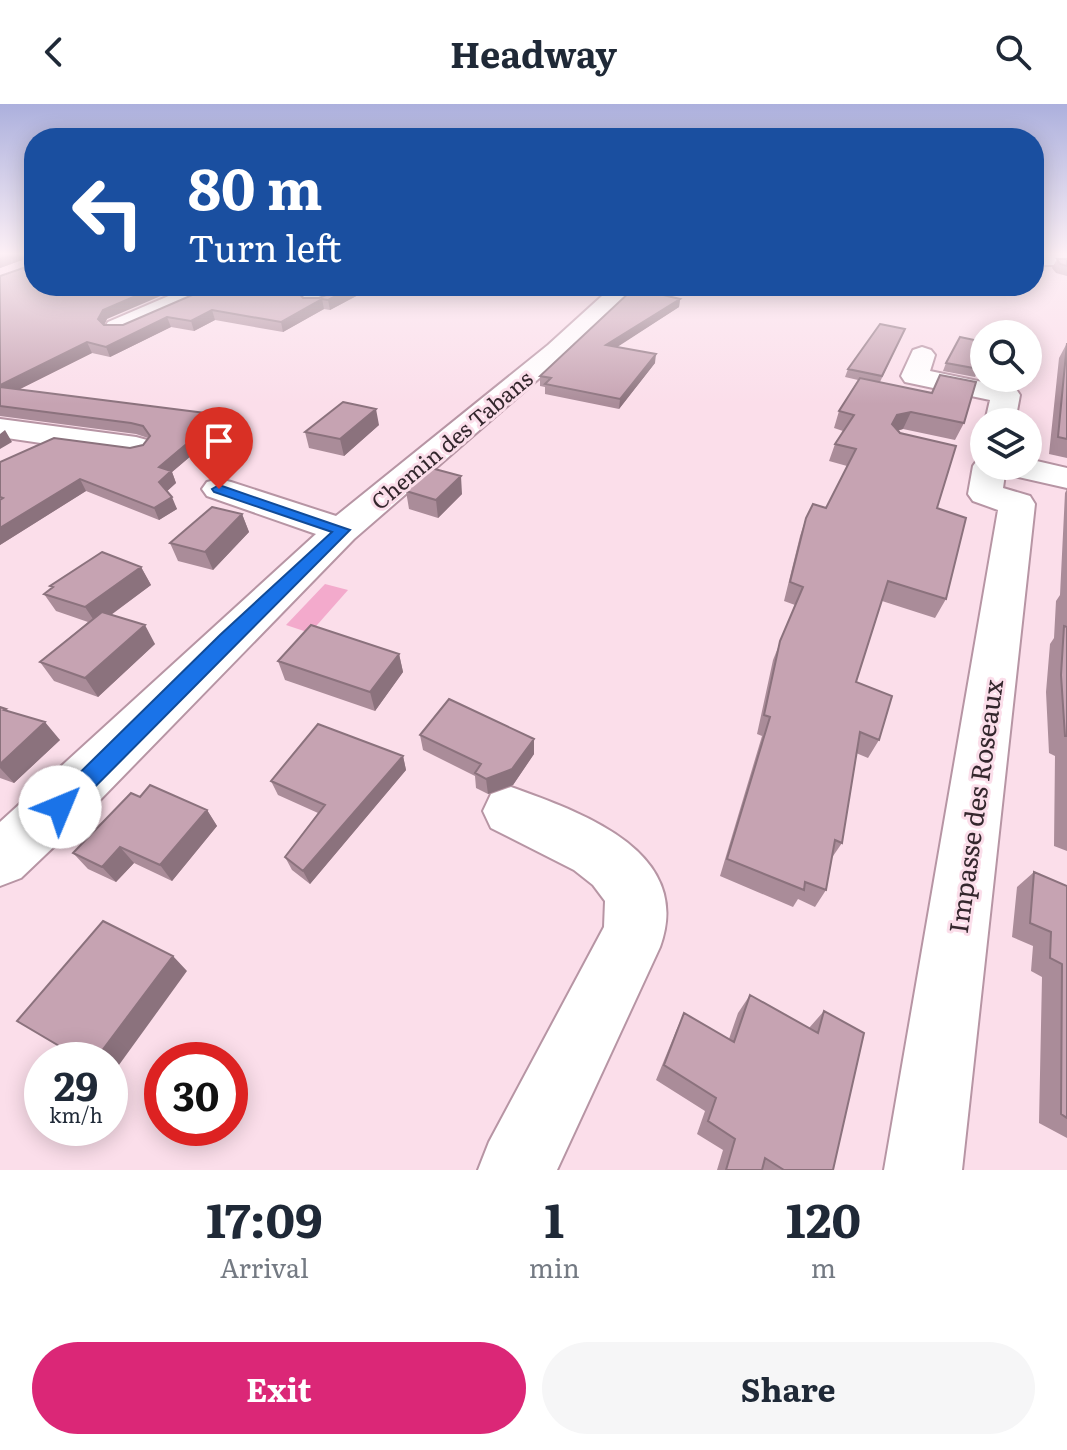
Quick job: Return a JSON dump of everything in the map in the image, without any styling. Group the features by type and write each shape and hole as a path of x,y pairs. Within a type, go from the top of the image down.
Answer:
{"street":[{"path":"117,327 170,304"},
{"name":"Chemin des Tabans","path":"0,859 60,807 342,530 466,428 606,304"},
{"path":"922,355 915,376 1006,395 1003,408"},
{"path":"0,428 136,447"},
{"path":"7,453 46,434"},
{"path":"1042,472 1067,478"},
{"name":"Impasse des Roseaux","path":"923,1170 1017,504 985,494 982,480"},
{"path":"219,489 342,530"},
{"path":"511,811 590,849 618,867 633,889 637,921 628,947 517,1170"}],"shaded area":[{"path":"325,584 348,590 310,633 286,625"}],"building":[{"path":"0,304 118,304 103,310 98,319 104,325 123,325 172,304 314,304 281,322 212,310 191,321 167,317 106,347 87,342 0,385"},
{"path":"617,304 672,304 606,345 656,354 620,399 545,384 551,378 540,376"},
{"path":"880,324 905,329 882,376 848,369"},
{"path":"960,337 970,339 970,367 946,363"},
{"path":"1067,343 1067,439 1058,437"},
{"path":"940,375 970,381 970,392 973,392 964,423 911,412 897,415 892,424 900,433 956,446 937,508 966,518 946,599 888,581 856,682 892,696 879,740 860,732 842,843 835,840 826,890 805,882 804,890 727,859 770,717 764,715 780,641 803,587 790,582 806,518 813,504 826,508 856,449 835,444 854,415 839,411 860,378 932,393"},
{"path":"0,387 221,415 159,467 171,471 159,482 172,497 154,508 80,479 0,528 0,500 3,498 0,497 0,462 54,438 130,448 143,445 150,436 143,426 131,423 0,406"},
{"path":"343,402 376,409 340,439 305,432"},
{"path":"431,468 461,476 436,500 406,491"},
{"path":"212,507 242,514 205,552 170,543"},
{"path":"102,552 141,567 85,607 44,594 53,587 50,586"},
{"path":"102,612 145,625 85,678 40,662"},
{"path":"311,625 399,654 370,692 278,661"},
{"path":"1064,626 1067,627 1067,736 1061,675"},
{"path":"449,699 534,739 512,769 486,779 475,773 481,764 420,735"},
{"path":"0,707 45,722 0,764"},
{"path":"318,724 403,756 303,871 285,857 325,805 271,781"},
{"path":"150,785 207,810 160,865 120,847 102,867 73,853 131,793 140,797"},
{"path":"1034,872 1067,886 1067,1118 1061,1114 1062,964 1050,958 1051,932 1030,923"},
{"path":"103,921 173,956 108,1042 53,1042 17,1021"},
{"path":"750,995 818,1033 824,1011 864,1033 833,1170 784,1170 765,1158 762,1170 726,1170 735,1139 708,1121 716,1098 664,1065 684,1013 734,1042"}],"route":[{"path":"60,807 342,530 219,489"}]}
